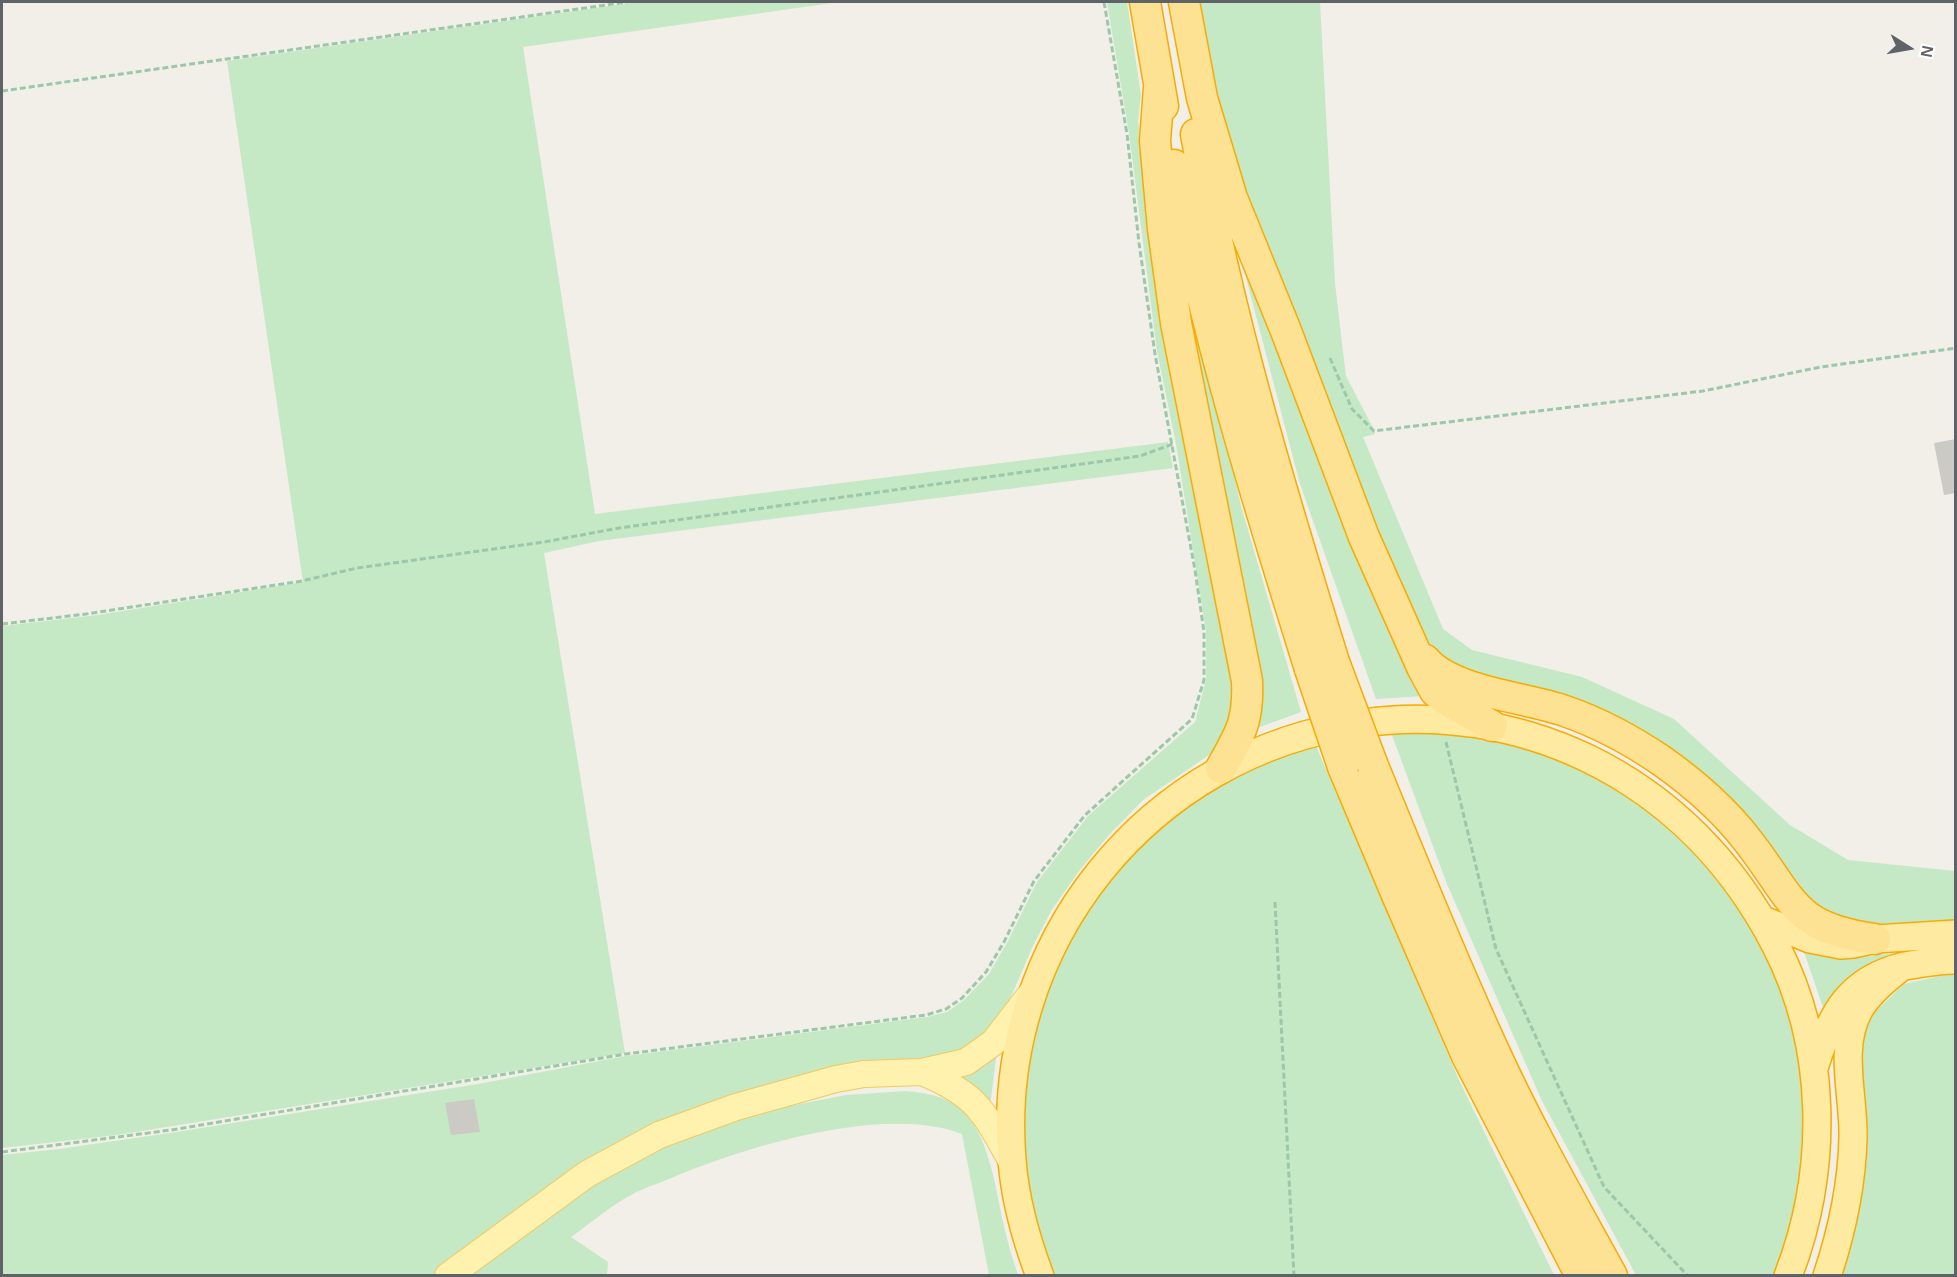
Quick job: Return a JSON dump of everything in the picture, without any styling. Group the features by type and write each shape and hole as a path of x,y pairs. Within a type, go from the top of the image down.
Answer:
{"highway":[{"path":"1145,2 1159,88 1205,312 1257,500 1322,665 1373,766 1494,1050 1554,1170 1611,1275"},
{"path":"1173,2 1204,186 1232,306 1281,492 1322,665 1343,767 1467,1056 1581,1275"},
{"path":"1184,2 1202,98 1232,198 1286,331 1364,537 1412,644 1436,691 1454,705 1492,726"},
{"path":"1159,88 1155,141 1163,229 1176,323 1247,681 1248,697 1244,725 1221,768"},
{"path":"1412,644 1428,664 1443,675 1462,684 1563,710 1618,734 1642,748 1681,776 1734,825 1788,899 1801,913 1830,929 1875,939"},
{"path":"1040,1275 1027,1241 1012,1162 1011,1110 1017,1048 1031,994 1046,957 1061,928 1097,873 1142,825 1193,785 1250,754 1322,730 1376,721 1441,720 1492,726 1547,741 1624,778 1648,794 1692,830 1748,896 1781,955 1796,992 1814,1069 1817,1114 1813,1183 1804,1228 1788,1275"},
{"path":"1763,920 1828,944 1853,944 1875,939 1956,934"},
{"path":"1814,1069 1823,1038 1833,1016 1846,999 1872,977 1922,963 1956,960"},
{"path":"1827,1275 1836,1249 1845,1207 1852,1158 1853,1116 1849,1048 1851,1034 1859,1011 1866,1000 1878,986 1900,968"}],"main road":[{"path":"448,1275 587,1174 659,1135 736,1107 836,1080 864,1074 922,1072 966,1062 994,1042 1031,994"},
{"path":"922,1072 957,1088 979,1106 1012,1162"}],"path":[{"path":"2,91 599,4 627,2"},
{"path":"2,1152 128,1136 626,1054 926,1015 946,1009 962,998 986,972 1004,942 1034,881 1085,815 1192,719 1204,680 1204,632 1173,444 1155,354 1138,243 1127,134 1104,2"},
{"path":"1330,358 1352,409 1374,431 1703,391 1821,367 1956,348"},
{"path":"2,624 120,609 302,581 357,568 544,543 619,528 1140,456 1173,444"},
{"path":"1441,720 1496,949 1604,1187 1688,1275"},
{"path":"1275,902 1294,1275"}],"green space":[{"path":"637,2 839,2 523,47 595,514 1168,442 1173,468 599,541 544,553 625,1053 117,1135 2,1148 2,626 98,615 303,582 227,61"},
{"path":"1107,2 1127,2 1141,95 1138,122 1152,232 1235,681 1237,712 1215,751 1143,800 1108,836 1079,871 1051,911 1007,1006 978,1049 787,1084 489,1235 433,1275 2,1276 2,1155 170,1133 478,1084 626,1056 927,1017 947,1012 964,1000 989,974 1037,882 1088,816 1195,722 1206,680 1206,631 1176,444 1157,351 1129,133"},
{"path":"1193,2 1320,2 1335,283 1346,376 1373,428 1375,434 1363,437 1443,629 1472,650 1582,677 1674,719 1790,825 1848,860 1955,871 1955,926 1881,927 1818,916 1700,783 1474,681 1439,657 1406,614 1244,199 1213,95"},
{"path":"1234,232 1424,696 1376,699 1300,484"},
{"path":"1198,315 1241,506 1301,712 1249,731 1185,318"},
{"path":"1389,727 1440,730 1529,745 1612,782 1694,842 1769,948 1806,1070 1801,1202 1776,1275 1636,1275 1542,1101 1447,884"},
{"path":"1313,739 1459,1080 1554,1275 1050,1276 1039,1248 1021,1161 1026,1054 1038,1005 1097,885 1196,794"},
{"path":"1803,949 1846,958 1917,951 1826,1016"},
{"path":"1949,974 1955,975 1955,1275 1834,1276 1863,1029 1876,1011 1904,984"},
{"path":"997,1051 990,1106 956,1074"},
{"path":"906,1091 928,1094 950,1101 971,1120 990,1162 1006,1235 1018,1275 989,1275 962,1134 930,1126 894,1124 814,1133 774,1143 735,1154 645,1188 616,1204 571,1237 608,1262 607,1275 462,1276 590,1184 664,1143 739,1116 846,1095"}],"building":[{"path":"1956,439 1956,493 1944,495 1934,443"},
{"path":"474,1099 480,1132 451,1135 445,1103"}]}
